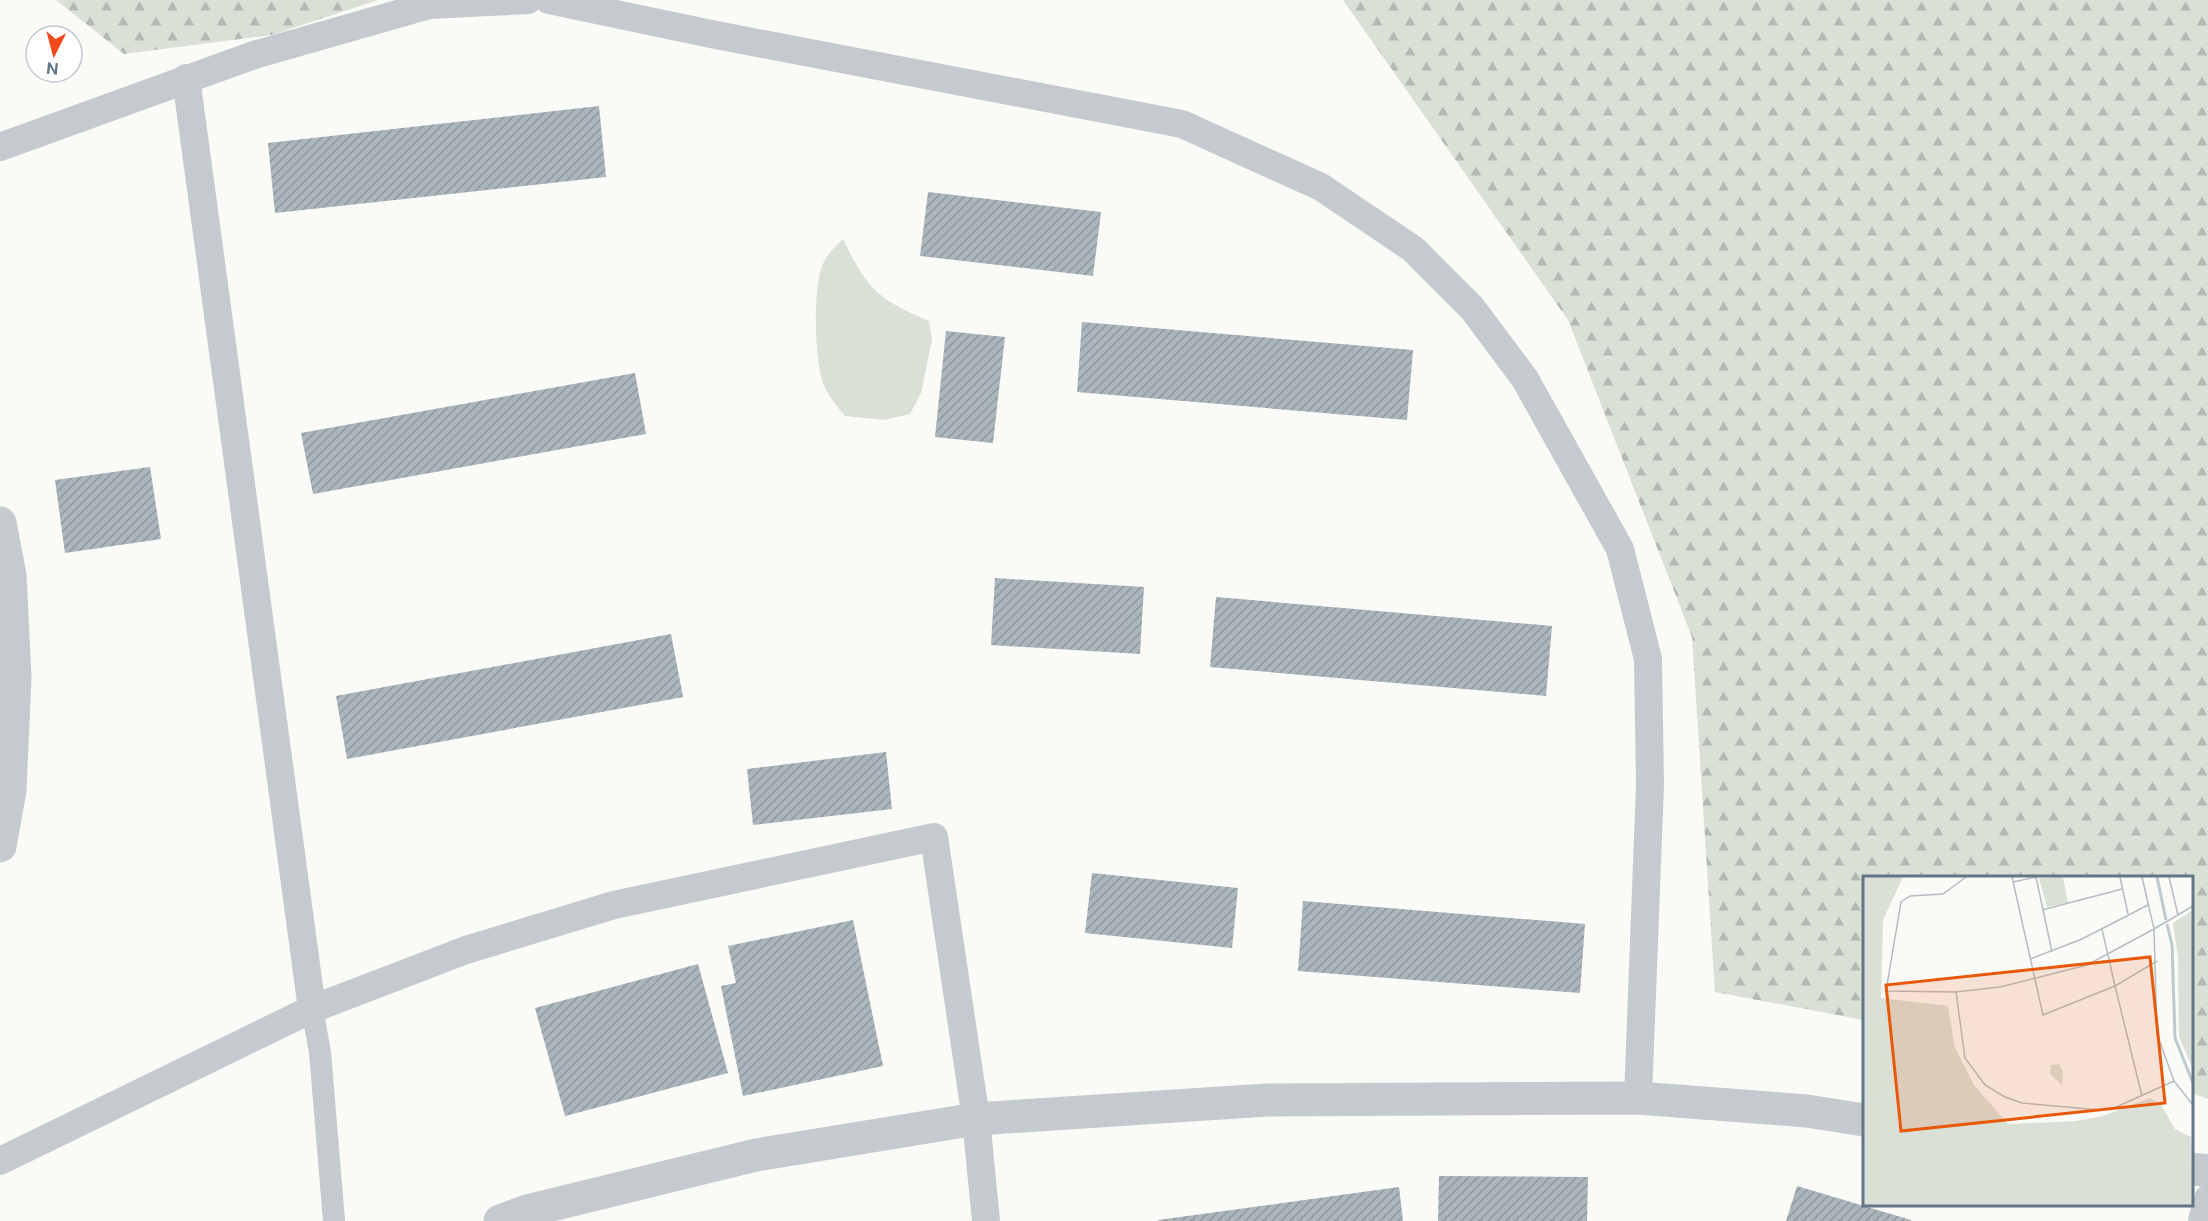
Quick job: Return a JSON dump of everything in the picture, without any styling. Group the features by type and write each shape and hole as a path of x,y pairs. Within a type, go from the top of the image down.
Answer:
{"street":[{"path":"0,147 254,55 429,5 528,0"},
{"path":"549,0 722,37 1182,124 1321,187 1413,249 1472,308 1525,379 1620,549 1648,659 1650,785 1638,1098"},
{"path":"186,78 312,1009 320,1052 334,1221"},
{"path":"0,523 10,575 15,678 10,790 0,846"},
{"path":"0,1161 312,1009 466,950 614,905 934,837 976,1119 986,1221"},
{"path":"500,1221 527,1211 756,1155 976,1119 1267,1100 1638,1098 1807,1112 1863,1120"},
{"path":"2193,1169 2208,1171"},
{"path":"2202,1221 2208,1198"}],"green space":[{"path":"56,0 378,0 272,35 124,54"},
{"path":"1343,0 2208,0 2208,1099 2193,1093 2193,876 1863,876 1863,1020 1715,992 1692,637 1568,320"},
{"path":"843,239 867,281 876,290 897,306 929,321 932,340 921,393 910,414 884,420 845,416 824,385 816,341 818,285 825,260"}],"building":[{"path":"599,106 606,177 275,213 268,143"},
{"path":"928,192 1101,212 1093,276 920,256"},
{"path":"1082,322 1413,350 1407,420 1077,392"},
{"path":"946,331 1005,337 993,443 935,437"},
{"path":"635,373 646,434 313,494 301,433"},
{"path":"150,467 161,539 65,553 55,480"},
{"path":"995,578 1144,587 1140,654 991,645"},
{"path":"1216,597 1552,626 1546,696 1210,667"},
{"path":"671,634 683,697 347,759 336,696"},
{"path":"886,752 892,809 753,825 747,769"},
{"path":"1092,873 1238,888 1232,948 1085,933"},
{"path":"1303,901 1585,924 1580,993 1298,971"},
{"path":"853,920 883,1066 743,1096 721,986 736,983 728,946"},
{"path":"698,964 728,1073 565,1116 535,1008"},
{"path":"1439,1176 1588,1177 1587,1221 1438,1221"},
{"path":"1797,1186 1911,1220 1911,1221 1786,1221"},
{"path":"1399,1187 1403,1221 1158,1221 1158,1220"}]}
